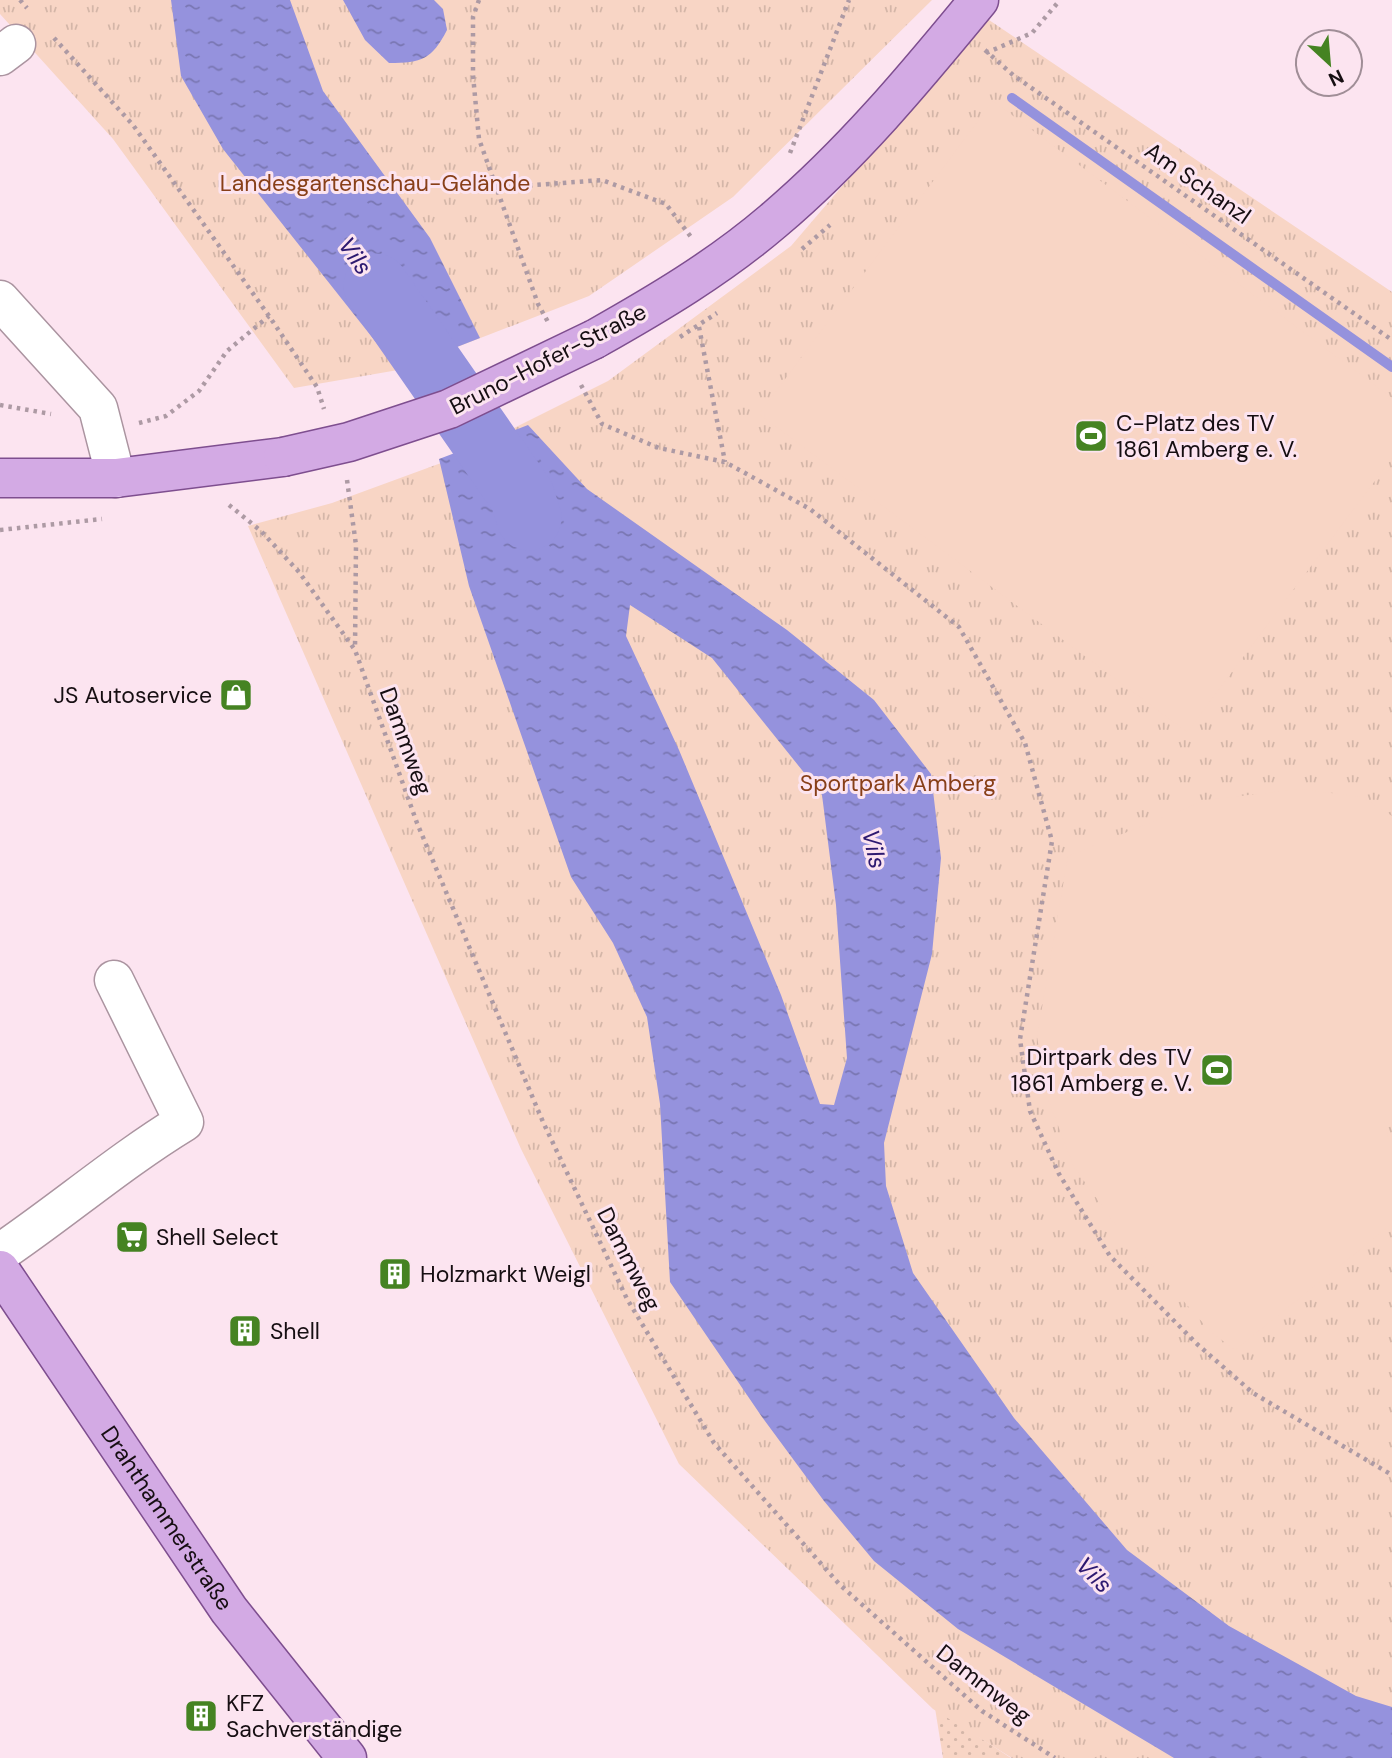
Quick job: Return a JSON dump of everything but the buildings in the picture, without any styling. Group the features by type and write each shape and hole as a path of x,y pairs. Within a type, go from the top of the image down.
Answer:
{"main road":[{"name":"Bruno-Hofer-Straße","path":"0,478 116,478 282,457 349,442 449,410 596,339 681,290 772,222 876,124 979,0"},
{"name":"Drahthammerstraße","path":"0,1270 229,1610 347,1758"}],"lane":[{"path":"0,300 98,408 116,478"},
{"path":"0,1253 48,1222 144,1146 184,1122 114,980"}],"path":[{"path":"20,0 19,40 133,125 270,316 317,387 325,414"},
{"path":"479,0 473,17 473,75 478,139 538,304"},
{"path":"806,141 787,160 849,0"},
{"name":"Am Schanzl","path":"1060,0 1032,33 987,52 1013,75 1392,340"},
{"path":"495,188 602,180 666,204 691,238"},
{"path":"680,245 702,229"},
{"path":"128,426 166,416 200,391 228,351 270,316"},
{"path":"699,327 725,463"},
{"path":"602,424 659,447 725,463 810,509 959,627 1026,743 1052,841 1020,1040 1030,1111 1059,1174 1110,1256 1197,1345 1253,1393 1392,1475"},
{"path":"342,467 356,545 355,650"},
{"path":"229,505 261,531 299,572 355,650"},
{"name":"Dammweg","path":"355,650 417,823 543,1122 627,1299 714,1443 840,1585 982,1711 1055,1758"}],"green space":[{"name":"Landesgartenschau-Gelände","path":"0,0 932,0 733,197 589,296 398,370 294,388 113,139 0,14"},
{"name":"Sportpark Amberg","path":"986,18 1392,292 1392,1758 1012,1758 933,1709 679,1464 521,1149 248,526 332,503 452,459 608,381 791,246"},
{"name":"C-Platz des TV 1861 Amberg e. V.","path":"993,101 1392,398 1392,458 1187,732 759,414"},
{"name":"Dirtpark des TV 1861 Amberg e. V.","path":"1300,789 1362,797 1392,816 1392,1109 1383,1116 1392,1153 1392,1224 1235,1350 1211,1332 1115,1224 1074,1167 1049,1102 1037,1037 1068,856 1206,800"},
{"path":"935,1708 1011,1758 943,1758"}],"water":[{"path":"171,0 290,0 323,91 430,238 480,338 398,370 223,149 181,76"},
{"path":"343,0 434,0 443,9 447,30 436,47 425,57 410,62 389,63 365,40"},
{"path":"528,425 587,489 787,630 874,700 931,774 941,858 932,954 884,1143 886,1186 913,1273 1014,1418 1127,1550 1229,1626 1356,1696 1392,1707 1392,1758 1174,1758 958,1629 874,1561 824,1501 762,1417 670,1282 660,1104 647,1017 613,943 571,877 469,586 439,459","holes":["630,605 712,658 822,795 836,905 847,1058 834,1105 820,1104 781,995 679,750 626,636"]}],"waterway":[{"path":"1012,98 1392,367"},
{"name":"Vils","path":"376,286 522,496 529,518"}],"place":[{"name":"C-Platz des TV 1861 Amberg e. V.","path":"1091,436"},
{"name":"JS Autoservice","path":"236,695"},
{"name":"Dirtpark des TV 1861 Amberg e. V.","path":"1217,1070"},
{"name":"Shell Select","path":"132,1237"},
{"name":"Holzmarkt Weigl","path":"395,1274"},
{"name":"Shell","path":"245,1331"},
{"name":"KFZ Sachverständige","path":"201,1716"}]}
